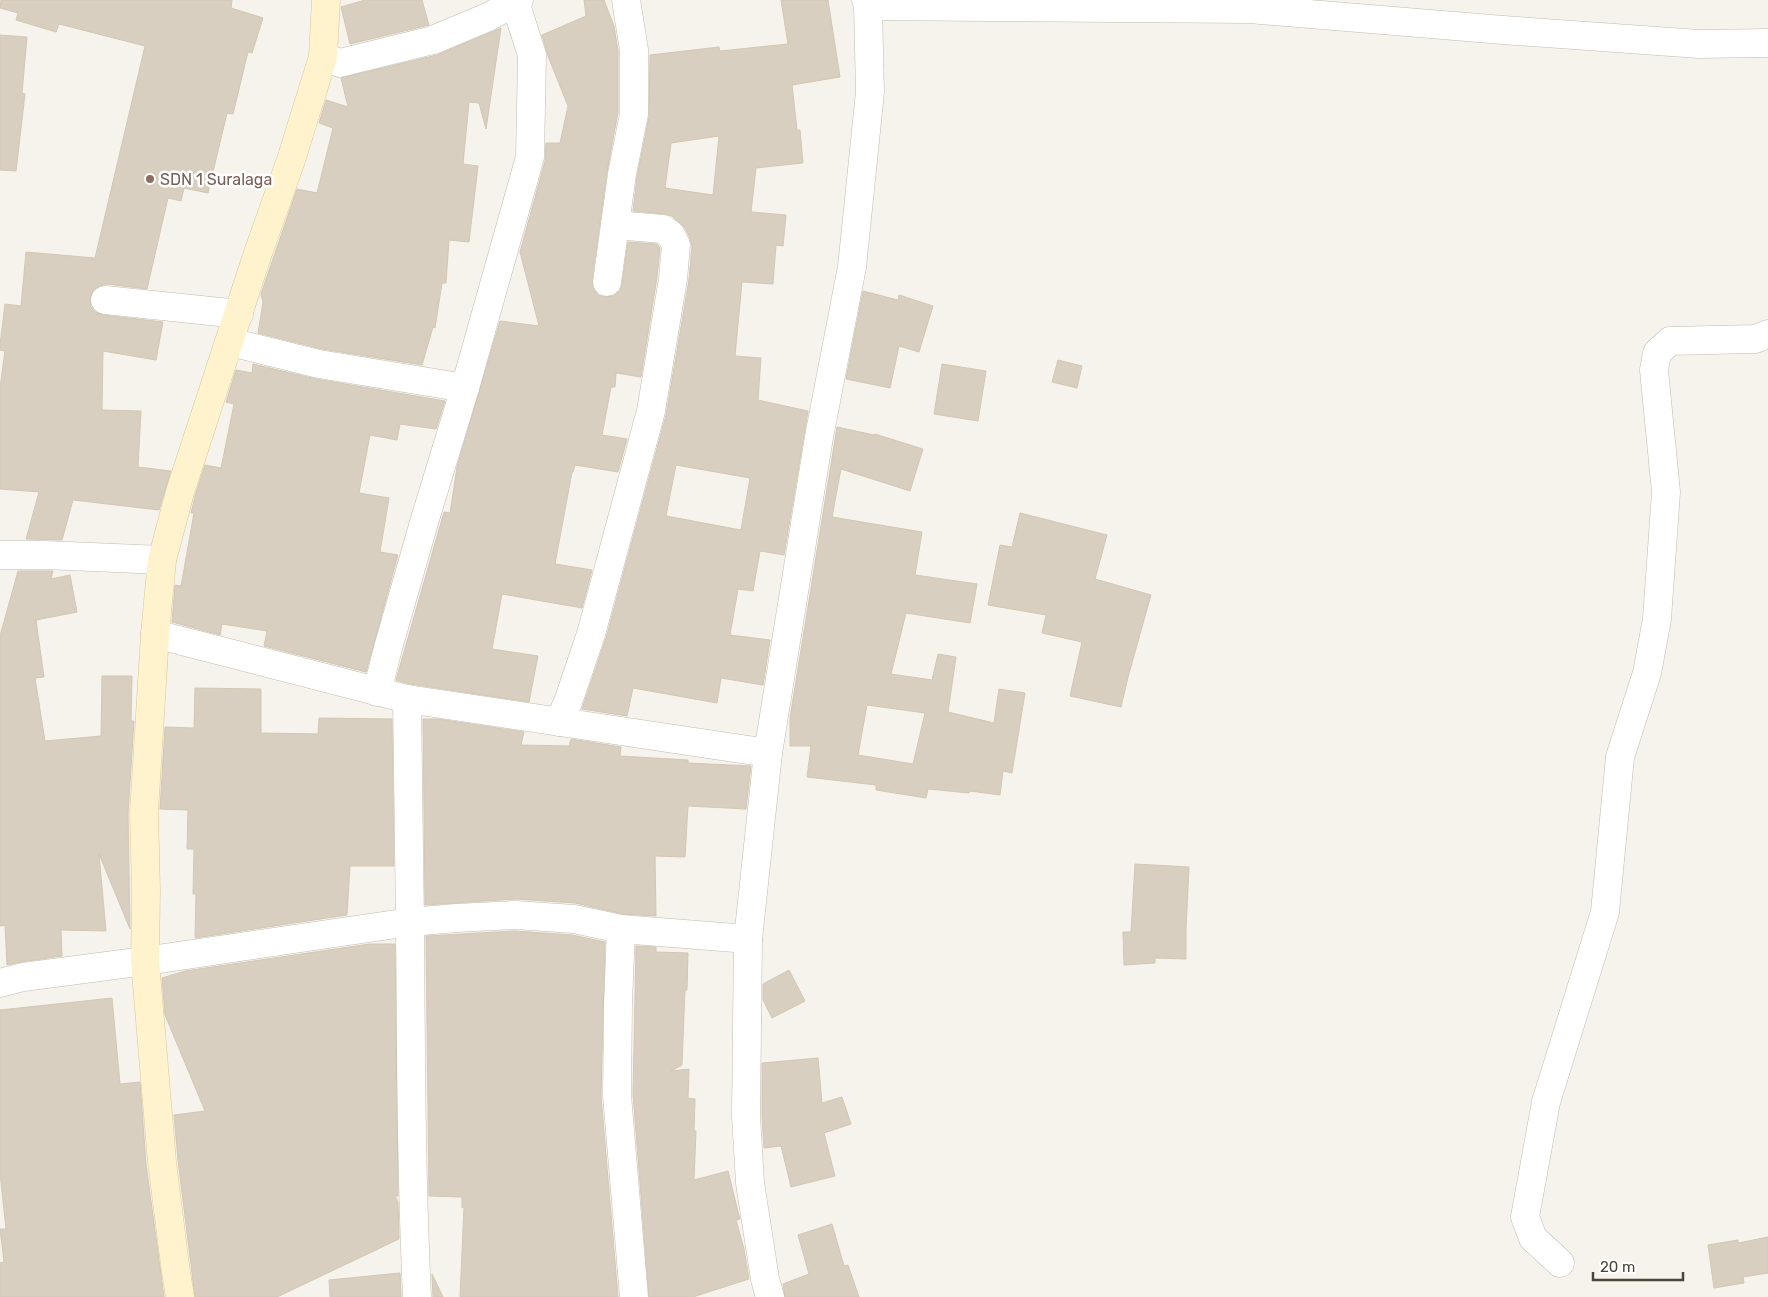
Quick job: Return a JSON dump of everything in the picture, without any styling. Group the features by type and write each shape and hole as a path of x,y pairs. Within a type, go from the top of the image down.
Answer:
{"street":[{"path":"180,1297 162,1162 145,961 144,813 155,634 162,560 180,492 257,256 291,160 323,57 326,0"},
{"path":"607,282 622,174 634,114 634,50 626,0"},
{"path":"323,57 340,63 433,40 517,1 532,55 530,157 465,388 414,556 377,692"},
{"path":"770,1297 765,1279 750,1183 748,1154 746,1116 748,939 768,753 819,437 852,267 870,92 867,3 1249,9 1690,43 1768,43"},
{"path":"559,722 592,634 651,411 673,279 676,245 672,235 663,229 615,225"},
{"path":"105,300 239,314"},
{"path":"1560,1263 1533,1238 1525,1217 1546,1102 1605,912 1620,757 1647,673 1657,619 1666,492 1654,370 1657,353 1670,341 1755,339 1768,334"},
{"path":"230,342 319,364 465,388"},
{"path":"0,555 44,554 162,560"},
{"path":"155,634 407,699 768,753"},
{"path":"407,699 410,1056 413,1218 417,1297"},
{"path":"0,983 23,977 410,922 515,915 574,919 620,929 748,939"},
{"path":"620,929 618,1095 634,1297"}],"building":[{"path":"1,0 232,0 231,8 263,18 252,53 248,52 233,114 227,113 208,193 184,188 181,201 168,198 147,289 107,284 93,290 90,298 91,307 95,312 103,315 163,322 156,360 103,351 102,410 141,411 138,467 171,471 159,510 73,500 62,540 26,539 39,492 0,489 0,388 5,351 0,350 0,345 5,304 21,306 26,252 95,258 145,46 59,24 56,32 16,20 18,13 0,8"},
{"path":"365,0 422,0 429,25 350,44 341,7"},
{"path":"584,0 604,0 614,26 618,51 618,112 607,172 592,280 593,288 598,295 605,297 613,296 620,291 628,242 657,244 660,248 641,377 616,373 615,387 611,387 602,435 627,439 618,472 575,465 572,472 555,564 592,570 582,608 502,594 492,649 538,656 529,702 410,684 396,680 444,512 450,513 457,467 500,321 539,326 520,252 545,161 546,143 560,143 568,106 548,56 542,35 586,16"},
{"path":"781,0 828,0 840,77 792,85 797,130 800,130 803,163 756,168 751,212 786,215 783,246 776,245 773,284 742,282 735,356 761,358 758,400 808,411 784,555 760,551 753,591 738,589 730,635 770,640 763,685 721,678 717,703 633,688 627,716 582,709 606,638 666,415 689,280 692,246 685,228 672,216 633,211 637,177 649,117 650,55 719,47 720,51 788,44","holes":["719,136 713,195 665,188 671,143","676,465 750,478 741,530 666,516"]},
{"path":"501,28 486,129 479,103 469,102 463,164 478,166 469,242 449,240 446,283 442,283 435,328 433,327 422,365 322,349 258,333 263,302 261,294 297,189 317,193 333,128 319,123 326,100 348,107 341,78 437,55"},
{"path":"0,35 27,37 22,93 25,94 16,171 0,170"},
{"path":"863,291 898,300 899,295 933,306 919,352 899,346 890,388 846,379"},
{"path":"1058,360 1082,366 1077,388 1052,382"},
{"path":"253,364 316,379 445,401 436,429 400,424 397,440 370,435 359,493 389,498 380,552 398,555 366,672 264,646 267,631 222,624 220,635 172,622 175,585 181,586 194,513 191,513 195,496 205,465 221,468 234,404 226,402 236,370 252,373"},
{"path":"942,364 986,371 978,421 934,414"},
{"path":"837,427 875,434 923,449 910,491 841,469 832,517 922,532 915,575 977,584 970,623 906,613 891,674 932,680 938,654 956,657 948,712 994,723 999,689 1025,693 1012,773 1003,771 1000,795 928,789 926,798 876,790 876,785 807,777 811,746 790,746 790,718","holes":["867,705 925,713 913,764 858,755"]},
{"path":"1020,513 1107,535 1095,579 1151,595 1121,707 1070,696 1082,642 1042,633 1046,615 988,605 1000,545 1012,547"},
{"path":"18,571 53,571 51,579 70,575 77,612 36,620 44,677 35,678 45,741 101,736 102,676 132,676 131,721 134,721 128,813 130,929 99,854 106,931 61,930 62,956 7,965 5,925 0,926 0,636"},
{"path":"195,688 261,689 261,733 318,734 319,718 392,719 394,866 350,866 347,915 195,938 196,894 193,894 194,849 187,849 188,810 160,809 165,727 194,728"},
{"path":"423,719 438,719 524,732 521,745 569,746 571,739 621,747 620,756 688,760 688,763 751,766 746,809 688,806 685,857 655,856 656,916 623,914 575,903 516,899 425,905"},
{"path":"1135,864 1189,867 1186,959 1155,958 1155,963 1124,965 1123,932 1131,932"},
{"path":"515,931 572,935 605,942 601,1096 618,1297 460,1297 464,1207 462,1208 462,1197 429,1196 426,936"},
{"path":"370,944 395,944 398,1196 395,1196 398,1202 399,1239 277,1297 195,1297 174,1115 205,1111 165,1015 162,978 185,971"},
{"path":"636,946 656,947 656,952 688,953 682,1065 671,1071 689,1069 688,1098 695,1099 694,1180 728,1171 740,1219 736,1220 744,1249 749,1279 693,1297 649,1297 633,1094"},
{"path":"789,970 805,1001 772,1018 763,1000 763,984"},
{"path":"112,998 120,1084 140,1082 146,1164 164,1297 0,1297 0,1263 4,1262 0,1229 6,1229 0,1173 0,1010"},
{"path":"818,1058 822,1103 842,1097 851,1124 824,1133 835,1176 791,1187 781,1146 764,1148 762,1063"},
{"path":"832,1224 844,1266 848,1265 859,1297 785,1297 783,1284 809,1274 798,1235"},
{"path":"1768,1237 1768,1273 1743,1277 1744,1283 1714,1288 1708,1245 1738,1240 1738,1243"},
{"path":"400,1273 401,1297 330,1297 329,1280"},
{"path":"432,1274 443,1297 433,1297"}],"place":[{"name":"SDN 1 Suralaga","path":"150,179"}]}
